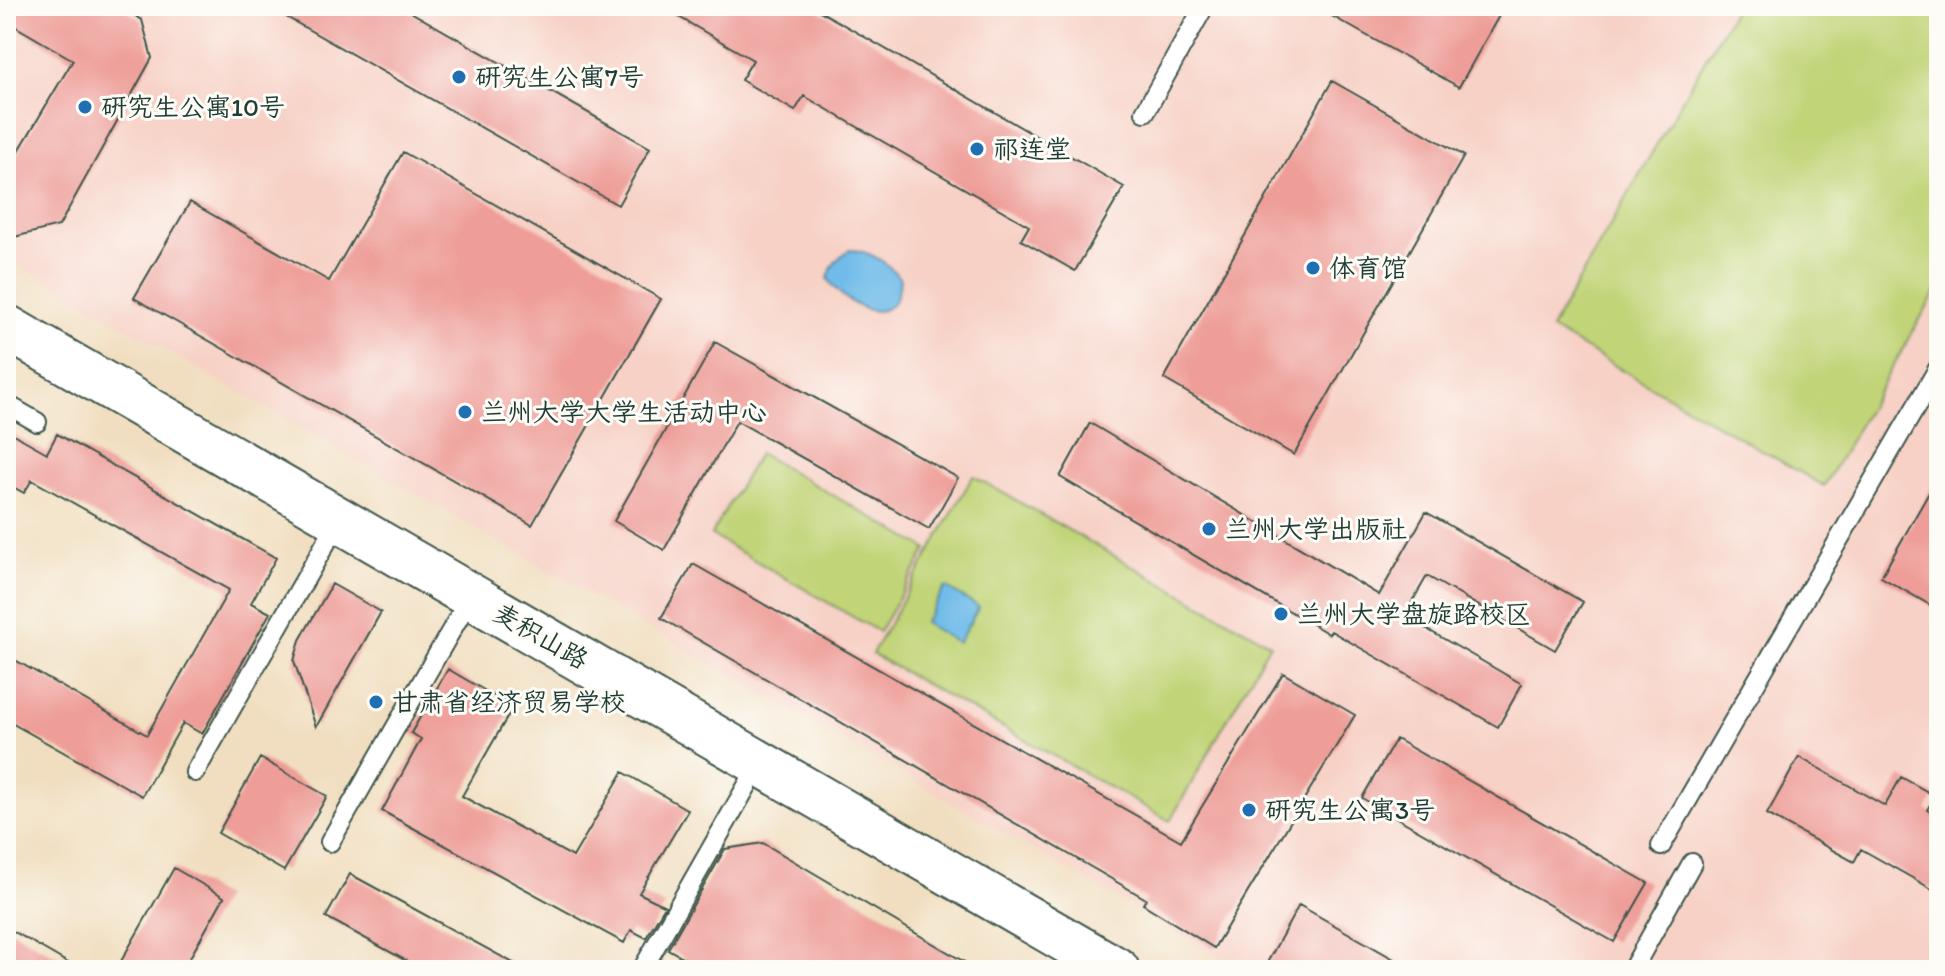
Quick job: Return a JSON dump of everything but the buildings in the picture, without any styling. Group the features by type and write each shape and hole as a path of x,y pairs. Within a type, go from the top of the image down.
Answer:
{"street":[{"name":"麦积山路","path":"6,327 1117,970"}],"lane":[{"path":"1145,112 1201,12 1200,6"},
{"path":"1661,846 1939,367"},
{"path":"6,404 37,422"},
{"path":"195,772 339,520"},
{"path":"330,842 471,596"},
{"path":"642,970 760,763"},
{"path":"1632,970 1692,863"}],"shaded area":[{"name":"兰州大学盘旋路校区","path":"6,6 1939,6 1939,970 1242,970 6,258"}],"green space":[{"path":"1736,6 1939,6 1939,286 1824,486 1551,329"},
{"path":"759,453 927,549 879,632 711,535"},
{"path":"973,476 1270,644 1170,821 872,654"}],"water":[{"path":"849,250 878,258 900,279 897,296 890,306 870,310 858,306 836,290 828,279 835,262"},
{"path":"945,587 979,607 958,643 924,623"}],"place":[{"name":"研究生公寓7号","path":"459,77"},
{"name":"研究生公寓10号","path":"85,107"},
{"name":"祁连堂","path":"977,149"},
{"name":"体育馆","path":"1313,268"},
{"name":"兰州大学大学生活动中心","path":"465,412"},
{"name":"兰州大学出版社","path":"1209,529"},
{"name":"兰州大学盘旋路校区","path":"1281,614"},
{"name":"甘肃省经济贸易学校","path":"376,702"},
{"name":"研究生公寓3号","path":"1249,810"}]}
